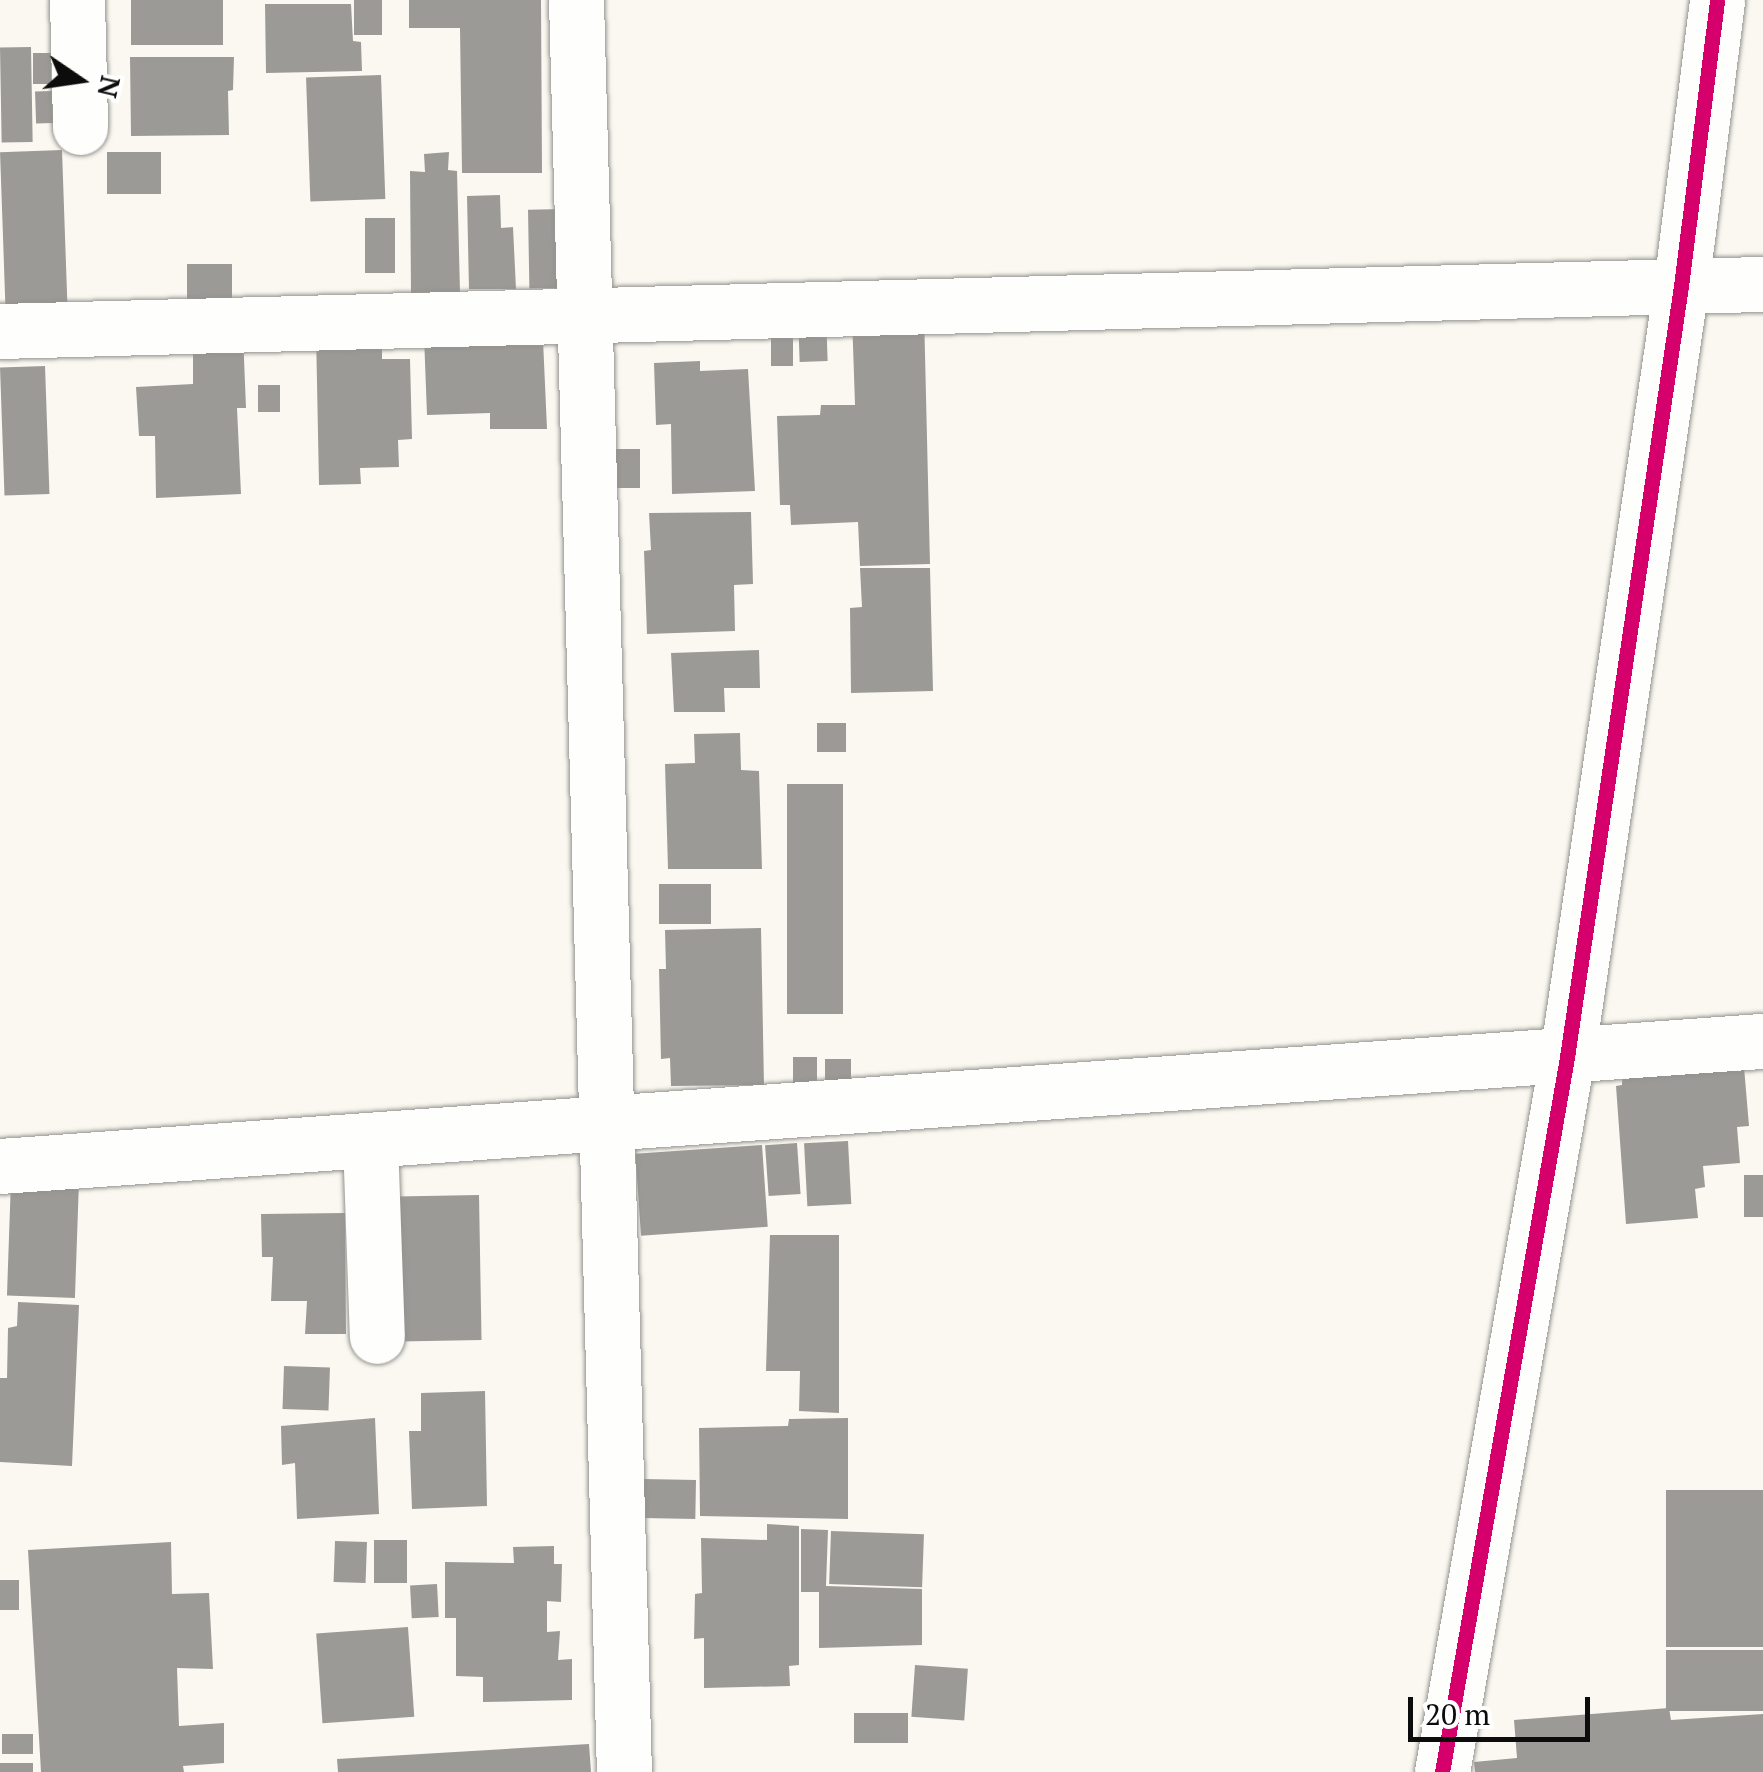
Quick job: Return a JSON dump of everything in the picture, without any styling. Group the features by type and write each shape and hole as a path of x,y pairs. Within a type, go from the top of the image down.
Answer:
{"street":[{"path":"76,0 80,127"},
{"path":"576,0 624,1772"},
{"path":"1442,1772 1567,1057 1680,286 1717,0"},
{"path":"0,331 586,312 1763,284"},
{"path":"0,1166 1763,1041"},
{"path":"370,1140 376,1336"}],"building":[{"path":"131,0 223,0 223,45 131,45"},
{"path":"354,0 382,0 382,35 354,35"},
{"path":"409,0 541,0 542,173 462,173 460,28 409,28"},
{"path":"265,4 351,4 353,41 361,42 362,71 266,73"},
{"path":"31,47 33,142 2,143 0,48"},
{"path":"33,53 51,53 51,84 33,84"},
{"path":"130,57 234,57 233,90 228,91 229,135 131,136"},
{"path":"381,75 385,199 310,202 306,78"},
{"path":"52,91 53,123 36,124 35,92"},
{"path":"62,150 68,315 6,317 0,152"},
{"path":"107,152 161,152 161,194 107,194"},
{"path":"449,152 448,170 457,171 460,292 411,293 410,171 425,172 424,154"},
{"path":"500,195 501,228 513,227 516,289 469,289 467,196"},
{"path":"564,209 565,288 529,289 528,210"},
{"path":"365,218 395,218 395,273 365,273"},
{"path":"187,264 232,264 232,309 187,309"},
{"path":"924,312 930,564 860,566 858,522 791,525 790,505 780,505 777,416 820,415 821,405 855,405 852,316"},
{"path":"826,314 828,361 800,362 798,315"},
{"path":"771,318 793,318 793,366 771,366"},
{"path":"382,330 382,359 410,359 412,439 398,440 399,467 360,468 361,484 319,485 316,332"},
{"path":"243,334 246,408 237,408 241,494 156,498 155,436 139,436 136,387 193,384 193,336"},
{"path":"424,336 543,340 547,429 490,429 490,413 427,415"},
{"path":"700,361 700,371 748,369 755,491 672,494 671,424 656,425 654,363"},
{"path":"45,366 49,494 4,495 0,368"},
{"path":"258,385 280,385 280,412 258,412"},
{"path":"609,449 640,449 640,488 609,488"},
{"path":"751,512 753,584 734,585 735,631 647,634 644,551 651,550 649,513"},
{"path":"860,568 930,568 933,691 851,693 850,608 862,607"},
{"path":"759,650 760,688 724,688 725,712 674,712 671,653"},
{"path":"817,723 846,723 846,752 817,752"},
{"path":"740,733 741,770 759,771 762,869 668,869 665,764 695,763 694,734"},
{"path":"787,784 843,784 843,1014 787,1014"},
{"path":"659,884 711,884 711,924 659,924"},
{"path":"761,928 764,1085 671,1086 670,1058 661,1059 659,969 666,969 665,930"},
{"path":"1743,1055 1749,1126 1737,1127 1740,1163 1703,1166 1705,1187 1695,1189 1698,1218 1626,1224 1616,1086 1622,1085 1623,1064"},
{"path":"793,1057 817,1057 817,1090 793,1090"},
{"path":"825,1059 851,1059 851,1087 825,1087"},
{"path":"848,1141 851,1204 807,1206 804,1143"},
{"path":"797,1143 801,1194 769,1196 765,1145"},
{"path":"762,1145 768,1227 641,1236 635,1154"},
{"path":"1744,1175 1763,1175 1763,1217 1744,1217"},
{"path":"11,1179 79,1181 75,1298 7,1296"},
{"path":"479,1195 482,1340 400,1341 397,1196"},
{"path":"345,1213 346,1334 305,1334 307,1301 271,1301 273,1257 262,1257 261,1214"},
{"path":"770,1235 839,1235 839,1413 799,1411 800,1371 766,1371"},
{"path":"18,1302 79,1305 72,1466 0,1462 0,1378 7,1378 8,1328 17,1326"},
{"path":"284,1366 330,1368 328,1411 282,1409"},
{"path":"485,1391 487,1506 412,1509 409,1431 421,1431 421,1393"},
{"path":"375,1418 379,1514 297,1519 295,1463 282,1465 281,1426"},
{"path":"848,1418 848,1519 700,1516 699,1428 788,1426 789,1419"},
{"path":"644,1479 696,1480 695,1519 643,1518"},
{"path":"1666,1490 1763,1490 1763,1647 1666,1647"},
{"path":"767,1524 799,1526 799,1665 789,1666 790,1686 704,1688 704,1638 694,1639 695,1594 702,1593 701,1538 767,1540"},
{"path":"801,1529 828,1530 826,1586 922,1589 922,1645 819,1648 819,1592 801,1592"},
{"path":"831,1531 924,1534 922,1587 829,1584"},
{"path":"374,1540 407,1540 407,1583 374,1583"},
{"path":"335,1541 367,1542 366,1583 334,1582"},
{"path":"171,1542 172,1594 209,1593 213,1669 177,1668 179,1726 224,1723 224,1763 183,1766 184,1772 41,1772 28,1550"},
{"path":"554,1546 554,1564 562,1564 561,1602 547,1601 547,1632 560,1631 558,1660 572,1659 572,1700 483,1702 483,1677 456,1676 456,1618 445,1618 445,1562 514,1563 513,1547"},
{"path":"0,1580 19,1580 19,1610 0,1610"},
{"path":"437,1584 439,1617 412,1618 410,1585"},
{"path":"408,1627 414,1717 323,1723 316,1633"},
{"path":"1666,1650 1763,1650 1763,1711 1666,1711"},
{"path":"915,1665 968,1669 964,1721 911,1717"},
{"path":"1669,1708 1671,1720 1763,1714 1763,1772 1475,1772 1474,1762 1517,1758 1514,1720"},
{"path":"854,1713 908,1713 908,1743 854,1743"},
{"path":"2,1734 33,1734 33,1754 2,1754"},
{"path":"589,1744 591,1772 338,1772 337,1759"},
{"path":"0,1763 33,1763 33,1772 0,1772"}],"cycle path":[{"path":"1442,1772 1567,1057 1681,286 1717,0"}]}
